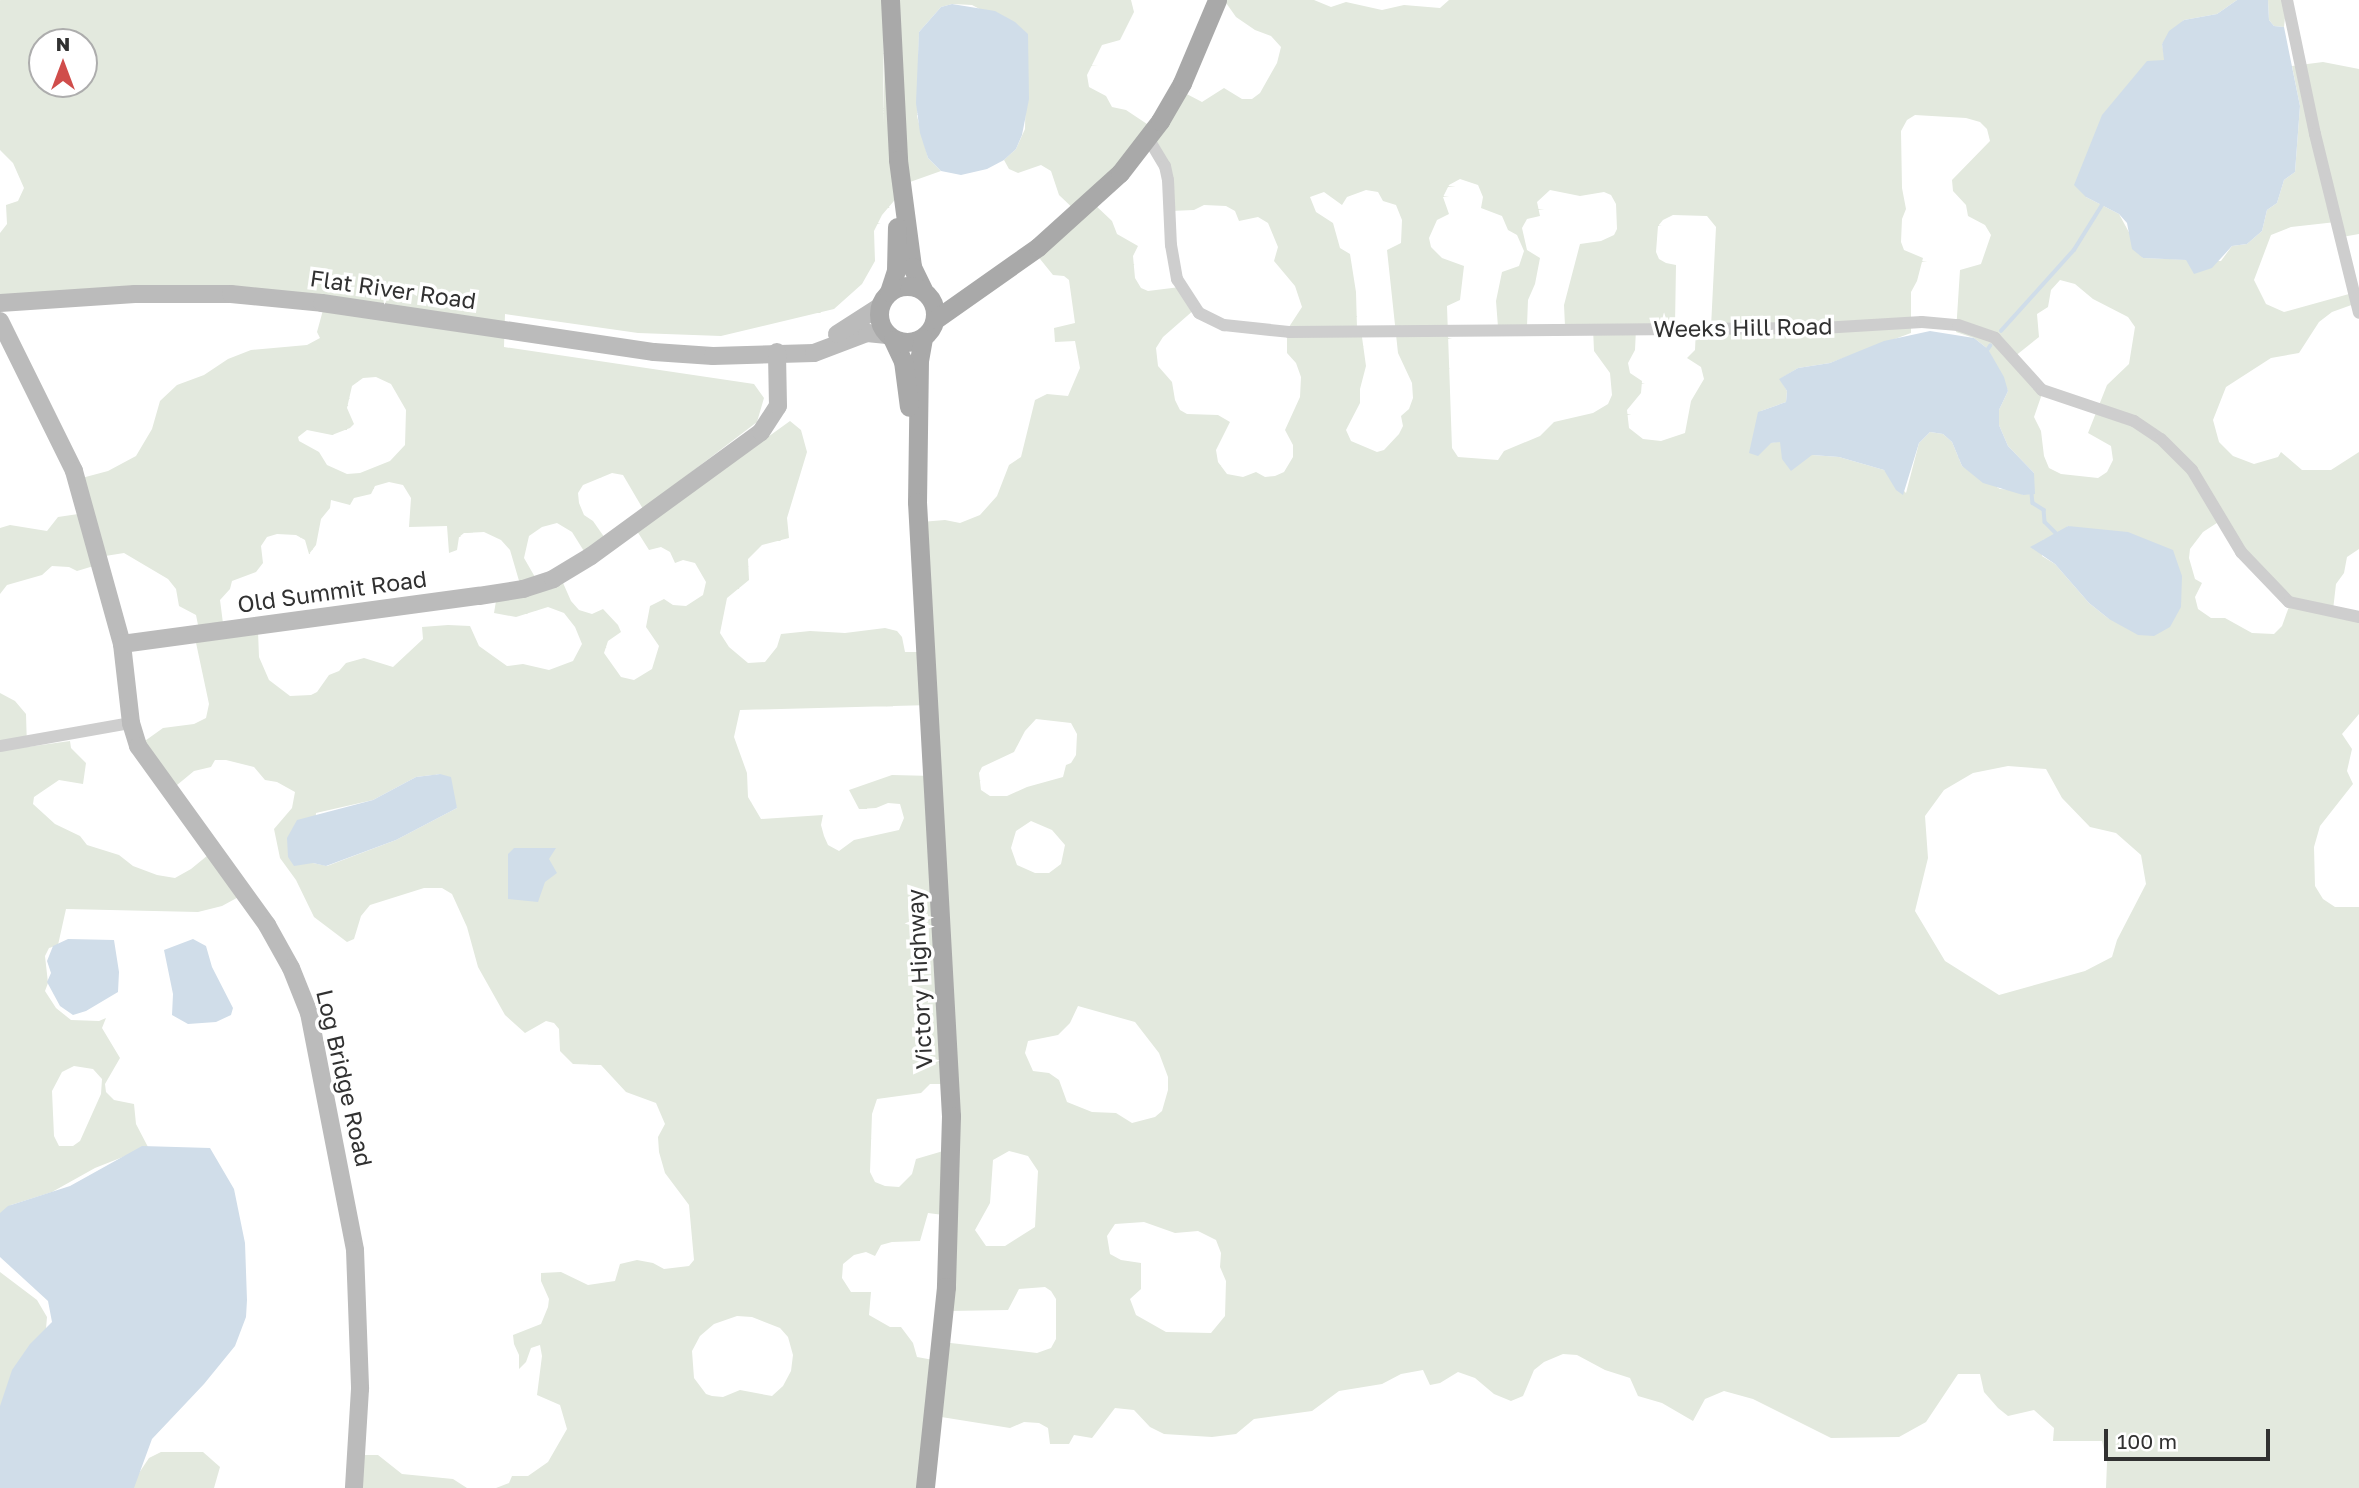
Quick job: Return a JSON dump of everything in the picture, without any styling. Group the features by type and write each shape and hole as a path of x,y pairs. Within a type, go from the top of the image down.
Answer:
{"main road":[{"path":"890,0 898,160 896,270 884,300 881,327 890,337 903,343 923,338 936,318 1038,247 1109,186 1148,138 1189,70 1217,0"},
{"path":"898,160 912,267 934,305 936,318"},
{"path":"884,300 905,286 925,292 948,293 1038,247"},
{"name":"Victory Highway","path":"890,337 903,361 917,467"},
{"name":"Victory Highway","path":"923,338 919,360 917,467 948,1046 951,1205 946,1287 925,1488"}],"street":[{"path":"2287,0 2315,134 2359,313"},
{"name":"Weeks Hill Road","path":"1148,138 1165,166 1168,180 1171,245 1177,279 1193,306 1212,320 1242,329 1289,332 1822,328 1922,322 1958,325 1995,338 2042,390 2134,421 2172,448 2192,470 2241,552 2289,601 2359,617"},
{"name":"Flat River Road","path":"0,303 135,294 231,294 322,303 654,352 739,356 777,352 814,353 867,333 890,337"},
{"name":"Flat River Road","path":"777,352 844,331 884,300"},
{"path":"0,321 74,471 122,644"},
{"name":"Old Summit Road","path":"122,644 506,592 554,579 591,556 761,432 778,406 777,352"},
{"name":"Log Bridge Road","path":"122,644 131,723 138,746 281,947 309,1013 355,1250 360,1389 354,1488"},
{"path":"0,746 131,723"}],"shaded area":[{"path":"0,0 884,0 883,126 886,0 1131,0 1134,12 1120,40 1102,45 1087,75 1089,87 1106,96 1112,107 1126,110 1153,128 1181,91 1202,102 1224,88 1242,99 1252,99 1260,93 1277,63 1281,47 1271,36 1255,30 1236,17 1224,0 1314,0 1331,7 1346,2 1382,10 1404,5 1440,8 1449,0 2237,0 2217,14 2184,20 2162,44 2165,60 2159,62 2086,197 2119,214 2143,258 2221,261 2232,246 2247,244 2262,231 2267,210 2277,203 2284,180 2295,172 2300,106 2292,66 2323,62 2359,69 2359,234 2342,237 2336,222 2291,227 2271,235 2254,280 2266,304 2284,312 2349,294 2357,303 2332,312 2319,322 2299,353 2271,358 2226,387 2213,420 2219,442 2233,456 2254,464 2278,457 2281,452 2302,470 2331,470 2359,452 2359,549 2347,557 2344,573 2336,584 2333,610 2359,616 2359,714 2342,734 2352,749 2347,771 2353,784 2320,826 2314,847 2315,886 2323,899 2335,907 2359,907 2359,1488 2106,1488 2107,1462 2102,1441 2053,1441 2054,1428 2034,1410 2008,1416 1998,1408 1984,1392 1980,1374 1958,1374 1926,1422 1899,1437 1831,1438 1753,1399 1724,1391 1705,1399 1693,1421 1662,1403 1638,1396 1630,1378 1605,1370 1577,1355 1563,1354 1544,1362 1534,1370 1523,1396 1511,1401 1494,1394 1475,1378 1458,1372 1440,1383 1430,1385 1423,1370 1401,1374 1382,1384 1339,1391 1312,1411 1254,1419 1236,1434 1212,1437 1164,1434 1150,1427 1134,1410 1115,1408 1092,1438 1074,1435 1069,1444 1050,1444 1048,1428 1039,1423 1024,1422 1010,1428 935,1416 925,1488 496,1488 509,1483 512,1476 528,1476 548,1462 567,1429 560,1405 537,1395 542,1356 540,1345 531,1348 526,1362 519,1369 519,1355 514,1344 513,1335 541,1324 548,1307 549,1299 541,1281 541,1273 561,1272 588,1285 615,1281 620,1264 637,1260 653,1263 664,1269 689,1266 694,1260 689,1205 665,1173 659,1152 658,1137 665,1124 656,1103 626,1092 601,1065 573,1064 560,1051 559,1029 554,1023 546,1021 525,1033 505,1015 478,967 467,927 452,894 442,888 424,888 370,905 361,916 354,939 347,942 314,917 296,880 280,858 274,829 292,808 295,792 277,782 265,780 254,767 226,760 215,760 211,767 194,771 171,790 142,743 163,728 194,724 206,718 209,704 195,638 200,635 196,615 179,606 176,589 168,579 124,553 99,557 97,565 77,571 69,567 52,566 42,575 7,585 0,594 0,528 10,525 47,531 58,517 85,513 78,479 108,471 136,456 152,429 160,401 177,385 204,375 228,359 251,350 307,345 320,338 317,332 323,310 243,299 0,307 0,233 7,224 6,205 18,201 24,188 13,163 0,150","holes":["952,4 972,5 1027,34 1025,129 1016,149 1004,160 1009,169 1018,173 1041,165 1051,171 1059,195 1079,214 1036,254 1053,275 1064,276 1069,280 1075,323 1054,328 1055,342 1075,341 1080,368 1068,396 1047,394 1035,400 1021,457 1009,465 997,496 980,515 960,523 945,520 921,522 927,652 905,652 902,637 897,631 885,628 845,633 810,631 781,634 777,647 765,662 748,663 729,647 720,633 727,598 749,580 748,559 762,545 789,538 787,518 807,452 801,430 790,421 637,531 649,550 661,547 670,552 675,563 683,560 695,563 706,582 703,595 686,606 673,605 664,599 650,606 646,627 659,646 652,669 634,680 621,677 604,653 608,641 621,632 618,625 603,609 592,614 579,610 571,601 560,576 539,584 524,558 529,536 542,527 557,523 572,532 587,556 607,541 593,521 584,515 578,493 583,485 612,473 623,475 643,509 757,422 764,398 754,384 504,347 505,314 638,333 721,336 834,309 862,284 875,261 874,231 882,215 910,182 941,171 928,158 917,116 919,32 941,7","1915,115 1966,118 1980,122 1987,129 1990,141 1952,180 1953,191 1966,205 1968,216 1985,225 1991,235 1981,264 1960,270 1956,332 1974,338 1988,349 2008,391 1999,410 1999,425 2008,446 2034,473 2023,495 2016,490 2000,489 1962,466 1952,442 1943,434 1930,432 1919,443 1906,493 1884,470 1839,457 1812,455 1781,441 1771,443 1758,412 1786,402 1787,391 1780,379 1798,368 1830,363 1911,333 1911,292 1923,258 1904,250 1901,242 1902,219 1906,209 1902,188 1901,131 1907,120","1154,144 1171,211 1194,210 1204,205 1226,206 1235,211 1239,221 1258,217 1268,223 1278,247 1274,261 1295,286 1302,307 1287,330 1287,353 1296,363 1301,377 1300,397 1285,430 1293,445 1293,457 1284,472 1265,477 1256,472 1243,477 1227,474 1218,462 1216,450 1230,422 1218,415 1187,414 1180,410 1172,382 1158,366 1156,348 1163,337 1195,309 1180,287 1148,291 1141,288 1135,278 1133,256 1138,246 1117,234 1112,221 1093,203","1460,179 1478,185 1483,197 1481,208 1502,216 1508,230 1517,235 1524,251 1519,266 1502,272 1496,301 1498,327 1527,326 1528,300 1535,284 1540,258 1527,250 1522,228 1527,219 1540,216 1537,202 1550,190 1580,196 1604,192 1611,195 1616,204 1617,229 1614,235 1601,241 1580,244 1564,305 1565,326 1593,328 1594,351 1610,373 1612,395 1608,404 1593,413 1554,422 1540,436 1504,451 1498,460 1458,457 1452,448 1447,306 1460,300 1464,266 1442,258 1431,247 1429,238 1437,220 1449,214 1443,197 1449,185","1366,190 1378,192 1383,201 1396,205 1402,220 1401,243 1387,250 1398,353 1412,383 1413,398 1409,409 1401,416 1403,426 1399,434 1384,450 1377,452 1351,441 1346,430 1360,403 1360,389 1366,366 1361,330 1357,328 1356,292 1350,254 1340,248 1333,223 1316,212 1310,197 1324,192 1342,205 1347,197","1673,215 1707,216 1716,227 1711,327 1696,328 1695,350 1687,358 1701,367 1704,379 1691,401 1685,433 1661,441 1643,439 1629,428 1627,410 1641,393 1642,381 1630,373 1628,363 1635,350 1636,329 1675,325 1676,265 1659,259 1656,252 1658,226","2060,280 2075,284 2093,299 2128,317 2135,327 2129,364 2107,385 2088,433 2111,446 2113,460 2107,472 2098,478 2061,474 2049,468 2044,456 2041,431 2034,417 2043,391 2014,357 2039,337 2037,314 2048,307 2051,290","376,377 391,384 406,410 405,445 390,461 360,473 347,474 327,465 319,452 299,441 298,437 307,430 332,435 350,428 354,424 347,408 352,386 363,378","389,482 403,485 411,498 409,527 447,526 449,553 457,550 459,537 464,533 484,532 501,540 510,550 522,591 497,595 494,613 516,617 548,607 564,613 575,627 582,644 573,661 549,670 523,664 507,666 479,646 470,626 422,627 423,639 393,667 364,658 346,663 339,671 329,675 317,692 290,696 269,680 259,657 258,631 224,631 220,600 230,589 232,581 256,572 263,563 261,546 267,537 277,534 296,535 305,540 309,554 316,545 321,519 330,508 331,500 350,505 354,498 371,494 375,486","2223,519 2256,568 2291,601 2282,626 2274,634 2252,633 2225,618 2211,618 2198,609 2195,597 2202,583 2195,579 2189,558 2190,549 2203,532","2068,526 2076,529 2109,619 2089,603 2055,564 2042,556 2043,540 2058,535","931,705 933,776 892,775 849,790 859,809 876,808 888,803 900,804 904,818 899,830 854,840 839,851 828,845 821,825 823,815 761,819 748,797 747,773 734,737 740,710","1036,719 1071,723 1077,734 1076,755 1071,763 1066,765 1063,777 1007,796 990,796 981,790 979,773 982,767 1014,752 1025,731","2008,766 2046,769 2062,798 2090,827 2116,833 2141,855 2146,884 2117,940 2112,957 2085,971 1999,995 1945,961 1915,911 1928,858 1925,816 1944,790 1973,773","440,774 457,808 396,840 327,866 313,863 316,813 373,800 416,777","1031,821 1052,830 1065,845 1061,864 1049,873 1035,873 1017,865 1011,848 1016,831","1078,1006 1135,1022 1159,1053 1168,1077 1168,1090 1162,1111 1155,1117 1132,1123 1116,1113 1092,1112 1067,1102 1059,1080 1049,1073 1033,1071 1025,1053 1028,1041 1058,1035 1070,1023","930,1084 949,1084 950,1149 916,1159 912,1174 899,1187 875,1182 870,1172 872,1114 877,1099 921,1093","1009,1151 1028,1156 1038,1171 1035,1227 1005,1246 986,1246 975,1230 990,1203 993,1160","928,1213 951,1216 949,1311 1008,1310 1019,1289 1045,1287 1056,1299 1056,1339 1051,1348 1037,1353 942,1342 939,1361 917,1357 913,1343 901,1327 890,1327 869,1315 871,1292 851,1292 842,1278 843,1264 854,1255 866,1252 875,1256 881,1245 920,1241","1144,1222 1175,1233 1198,1231 1216,1240 1221,1253 1220,1267 1226,1281 1225,1316 1211,1333 1166,1332 1136,1315 1130,1299 1141,1289 1141,1263 1121,1260 1110,1254 1107,1236 1115,1224","737,1316 752,1317 780,1328 788,1337 793,1355 791,1371 783,1386 772,1396 740,1390 723,1397 706,1394 694,1378 692,1351 700,1336 714,1324"]},
{"path":"2237,0 2268,0 2269,20 2274,26 2284,27 2300,106 2295,172 2284,180 2277,203 2267,210 2262,231 2247,244 2232,246 2212,268 2194,274 2186,260 2143,258 2132,249 2127,223 2119,214 2086,197 2074,185 2102,115 2147,61 2164,60 2162,44 2169,31 2184,20 2217,14"},
{"path":"2268,0 2287,0 2284,27 2274,26 2269,20"},
{"path":"952,4 995,11 1015,22 1028,34 1029,99 1022,135 1016,149 1004,160 987,169 961,175 941,171 928,158 920,133 916,103 919,32 941,7"},
{"path":"1930,331 1974,338 1988,349 2004,377 2008,391 1999,410 1999,425 2008,446 2034,473 2035,494 2023,495 1983,483 1962,466 1952,442 1943,434 1930,432 1919,443 1903,495 1896,490 1884,470 1839,457 1812,455 1791,471 1782,459 1780,442 1771,443 1758,456 1749,453 1758,412 1786,402 1787,391 1779,379 1798,368 1830,363 1884,341"},
{"path":"2068,526 2128,532 2173,550 2182,576 2181,607 2170,627 2154,636 2138,635 2109,619 2089,603 2055,564 2030,547"},
{"path":"0,693 15,701 26,714 27,747 70,741 71,748 86,763 83,784 59,780 34,797 33,804 55,824 80,836 87,845 119,855 133,866 157,875 175,878 213,851 244,894 222,906 198,912 66,909 58,945 49,948 45,956 48,983 45,991 56,1008 71,1020 99,1021 106,1018 102,1028 120,1058 105,1084 106,1092 114,1100 134,1104 136,1124 148,1147 95,1168 52,1192 11,1205 0,1217","holes":["74,1066 93,1069 102,1079 101,1094 80,1141 73,1146 59,1146 54,1136 52,1091 62,1072"]},
{"path":"440,774 451,777 457,808 396,840 326,866 313,863 294,866 288,857 287,838 297,820 373,800 416,777"},
{"path":"514,848 556,848 549,859 557,873 545,882 538,902 508,899 508,854"},
{"path":"68,939 114,940 119,972 118,992 86,1011 73,1015 60,1006 47,982 51,973 47,961 53,946"},
{"path":"193,939 206,946 212,967 233,1008 231,1015 216,1022 188,1024 172,1015 173,994 164,950"},
{"path":"142,1146 210,1148 234,1189 245,1243 247,1300 246,1317 235,1346 204,1384 152,1439 134,1488 0,1488 0,1406 12,1370 30,1344 52,1322 48,1301 0,1257 0,1213 8,1206 70,1186"},
{"path":"0,1272 37,1300 47,1317 46,1329 21,1371 0,1428"},
{"path":"161,1452 203,1452 220,1467 214,1488 129,1488 149,1458"},
{"path":"361,1455 378,1455 402,1474 453,1479 467,1488 354,1488"}],"waterway":[{"path":"2001,331 2074,250 2102,205"},
{"path":"2032,494 2033,503 2044,510 2045,522 2058,535"}]}
